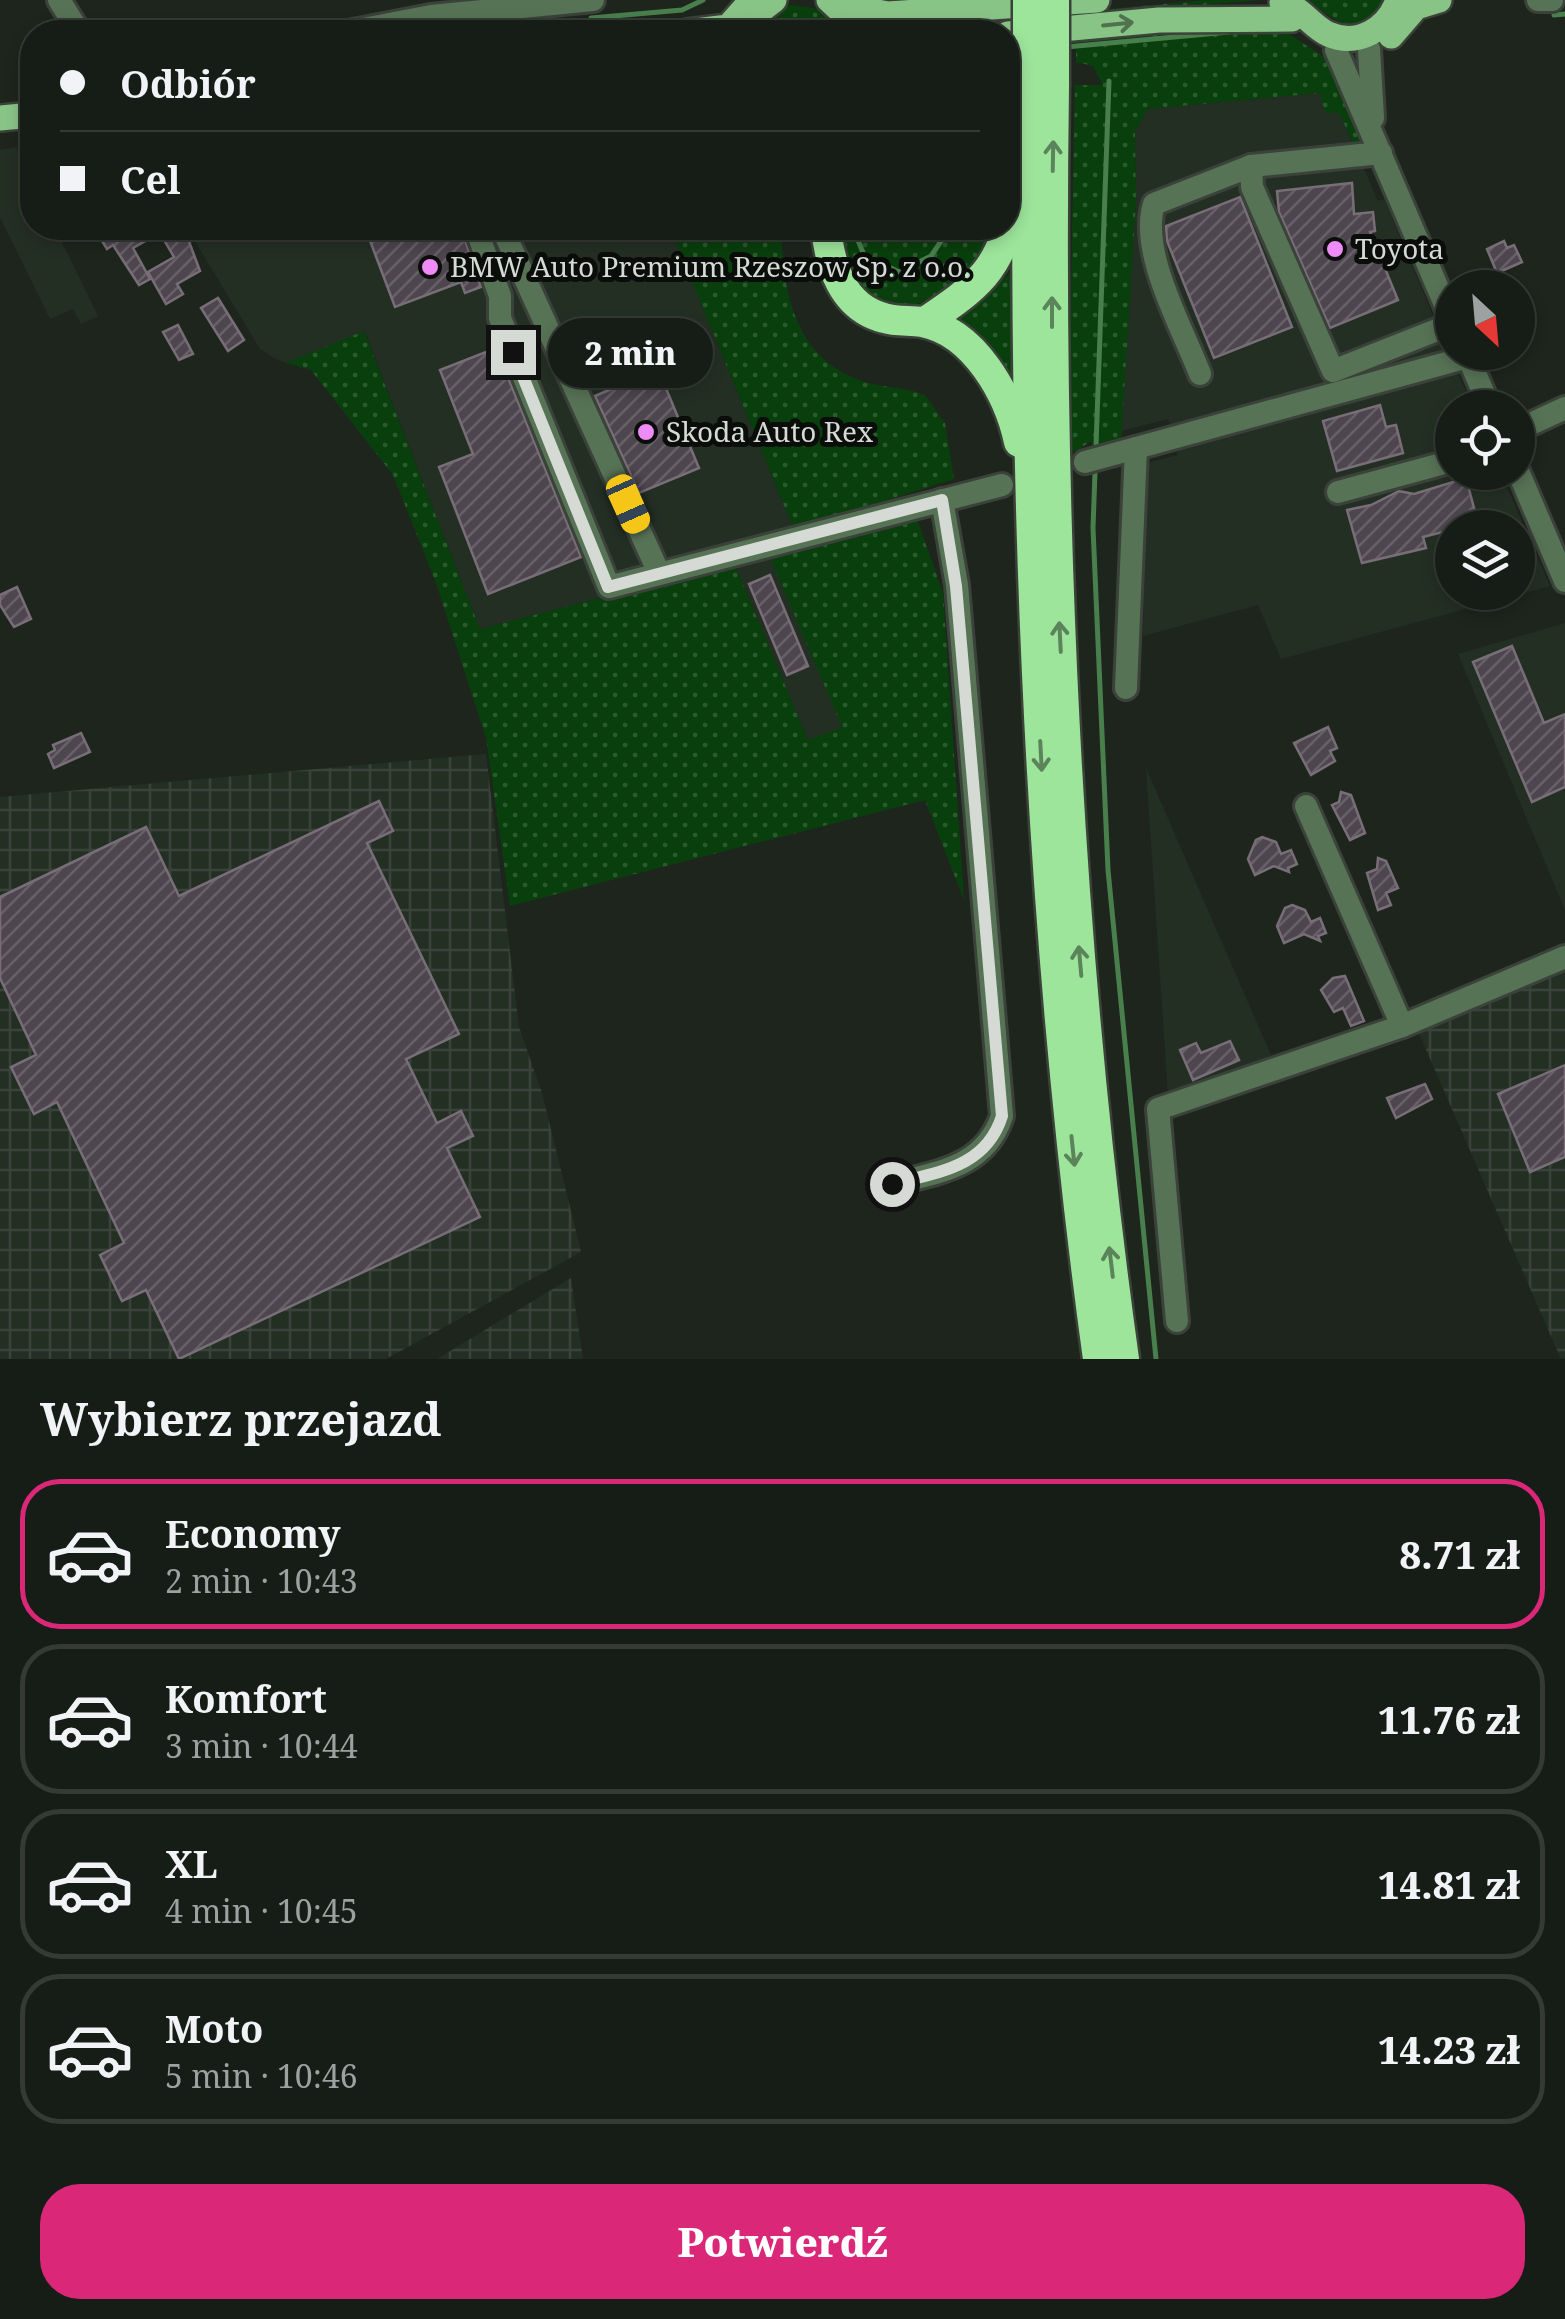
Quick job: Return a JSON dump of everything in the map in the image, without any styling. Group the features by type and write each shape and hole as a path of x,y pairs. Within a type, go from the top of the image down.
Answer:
{"highway":[{"path":"1028,0 1041,85 1066,772 1089,1058 1124,1359"},
{"path":"1020,176 1041,85 1054,0"},
{"path":"1016,484 1028,134"},
{"path":"828,240 834,270 852,300 881,318 925,322 969,349 993,376 1015,422 1016,484 1050,914 1098,1359"},
{"path":"925,322 968,293 996,261 1007,240"}],"main road":[{"path":"734,20 752,0"},
{"path":"757,20 761,10 774,0"},
{"path":"829,0 857,16 932,20 962,12 1097,0"},
{"path":"1370,41 1389,19 1398,0"},
{"path":"1289,8 1309,38 1336,50 1391,36 1416,7 1439,0"},
{"path":"1020,33 1159,20 1210,10 1289,8 1334,36 1370,41"}],"street":[{"path":"410,20 593,0"},
{"path":"1538,0 1552,0"},
{"path":"1370,41 1378,144"},
{"path":"1336,50 1435,281"},
{"path":"1200,374 1151,247 1148,223 1154,204 1251,166 1378,144"},
{"path":"1251,166 1252,187 1333,371 1435,329"},
{"path":"480,240 500,296 500,318 608,587 1016,484"},
{"path":"507,240 660,573"},
{"path":"1085,462 1435,364"},
{"path":"1535,422 1565,408"},
{"path":"1126,688 1136,448"},
{"path":"1338,492 1435,466"},
{"path":"1526,490 1565,580"},
{"path":"892,1184 971,1160 989,1146 1002,1116 956,586 942,500"},
{"path":"1306,806 1402,1026"},
{"path":"1177,1321 1158,1109 1402,1026 1565,957"}],"shaded area":[{"path":"1320,93 1339,112 1378,201 1384,199 1435,320 1435,360 1172,430 1168,419 1121,431 1136,202 1135,132 1148,109"},
{"path":"16,147 20,156 20,240 61,240 98,316 81,324 73,309 50,319 0,217 0,150"},
{"path":"194,240 675,240 794,530 842,728 808,740 734,563 480,629 365,332 286,363 260,349"},
{"path":"1456,370 1465,390 1435,390 1435,490 1508,490 1517,510 1435,510 1435,610 1462,610 1281,659 1258,605 1143,636 1147,463 1178,455 1176,444"},
{"path":"1535,551 1550,586 1535,590"},
{"path":"1565,623 1565,910 1458,654"},
{"path":"486,754 519,1027 542,1093 581,1252 386,1359 0,1359 0,797"},
{"path":"1146,768 1274,1062 1168,1095"},
{"path":"1565,966 1565,1359 1561,1359 1418,1031"},
{"path":"571,1278 583,1359 437,1359"}],"green space":[{"path":"1207,0 1261,0 1018,20 988,20"},
{"path":"1307,0 1383,0 1375,14 1357,25 1337,20"},
{"path":"791,5 818,9 832,20 772,20"},
{"path":"1275,25 1332,62 1365,137 1364,148 1355,147 1339,113 1325,113 1320,93 1148,109 1135,132 1136,202 1121,441 1093,450 1091,441 1075,452 1068,446 1075,85 1103,85 1093,66 1076,62 1076,37"},
{"path":"675,240 782,240 795,316 818,353 834,368 856,379 925,395 945,423 954,479 794,530"},
{"path":"841,240 998,240 943,298 903,307 876,301 853,279"},
{"path":"1012,275 1013,381 995,353 949,321 984,299"},
{"path":"364,331 480,629 734,563 808,740 842,727 768,553 916,516 943,593 964,900 925,800 510,906 486,738 436,583 393,475 311,370 286,363"}],"building":[{"name":"Toyota","path":"1352,183 1354,214 1373,212 1375,231 1370,232 1398,300 1330,328 1279,212 1277,191"},
{"path":"1240,197 1292,327 1214,358 1167,241 1166,226"},
{"path":"101,240 147,240 133,248 150,279 139,285 113,245 107,249"},
{"path":"164,240 188,240 200,271 177,284 183,294 166,304 148,272 174,257"},
{"name":"BMW Auto Premium Rzeszow Sp. z o.o.","path":"370,240 465,240 481,287 465,293 461,282 395,307"},
{"path":"1504,241 1507,248 1514,245 1522,262 1496,270 1487,249"},
{"path":"218,298 244,340 228,351 201,308"},
{"path":"178,325 193,354 179,360 163,332"},
{"path":"496,348 581,557 488,594 439,467 473,454 440,370"},
{"name":"Skoda Auto Rex","path":"658,369 699,468 639,493 595,396"},
{"path":"1380,405 1386,427 1396,425 1403,453 1337,471 1323,421"},
{"path":"1435,488 1469,490 1475,510 1435,510 1435,534 1423,537 1426,548 1362,563 1347,510 1371,505 1399,491 1414,494"},
{"path":"770,575 808,666 787,675 749,584"},
{"path":"17,587 31,619 14,627 0,605 0,595"},
{"path":"1512,646 1544,723 1565,714 1565,787 1532,802 1473,662"},
{"path":"1328,727 1337,748 1330,751 1335,761 1311,775 1294,743"},
{"path":"81,733 90,752 54,768 48,754 55,750 53,745"},
{"path":"1341,792 1351,795 1365,833 1350,840 1332,805 1339,802"},
{"path":"379,801 393,831 367,843 459,1034 406,1059 437,1123 461,1111 473,1136 447,1148 480,1217 179,1359 146,1290 122,1301 100,1255 124,1243 57,1102 34,1114 11,1067 36,1055 0,978 0,897 146,827 179,896"},
{"path":"1262,837 1276,842 1281,854 1291,850 1297,864 1288,868 1289,872 1274,866 1255,875 1248,859 1256,840"},
{"path":"1378,858 1386,861 1398,888 1386,893 1391,905 1378,910 1367,873 1377,869"},
{"path":"1292,905 1305,910 1311,922 1320,918 1326,933 1318,936 1320,941 1304,934 1284,943 1277,926 1285,908"},
{"path":"1345,976 1364,1021 1351,1026 1343,1008 1334,1012 1321,990 1333,978"},
{"path":"1230,1041 1239,1060 1193,1080 1180,1050 1196,1043 1201,1053"},
{"path":"1565,1065 1565,1157 1530,1172 1498,1094"},
{"path":"1425,1084 1432,1099 1396,1118 1387,1098"}],"waterway":[{"path":"591,18 682,10 703,0"},
{"path":"1554,15 1565,14"},
{"path":"1066,47 1229,32"},
{"path":"1096,446 1109,81"},
{"path":"858,240 864,255 899,272 931,256 942,240"},
{"path":"1095,472 1093,528 1108,870 1156,1359"}],"place":[{"name":"Toyota","path":"1335,249"},
{"name":"BMW Auto Premium Rzeszow Sp. z o.o.","path":"430,267"},
{"name":"Skoda Auto Rex","path":"646,432"}],"route":[{"path":"513,352 608,587 942,500 956,586 1002,1116 989,1146 971,1160 952,1169 892,1184"}]}
